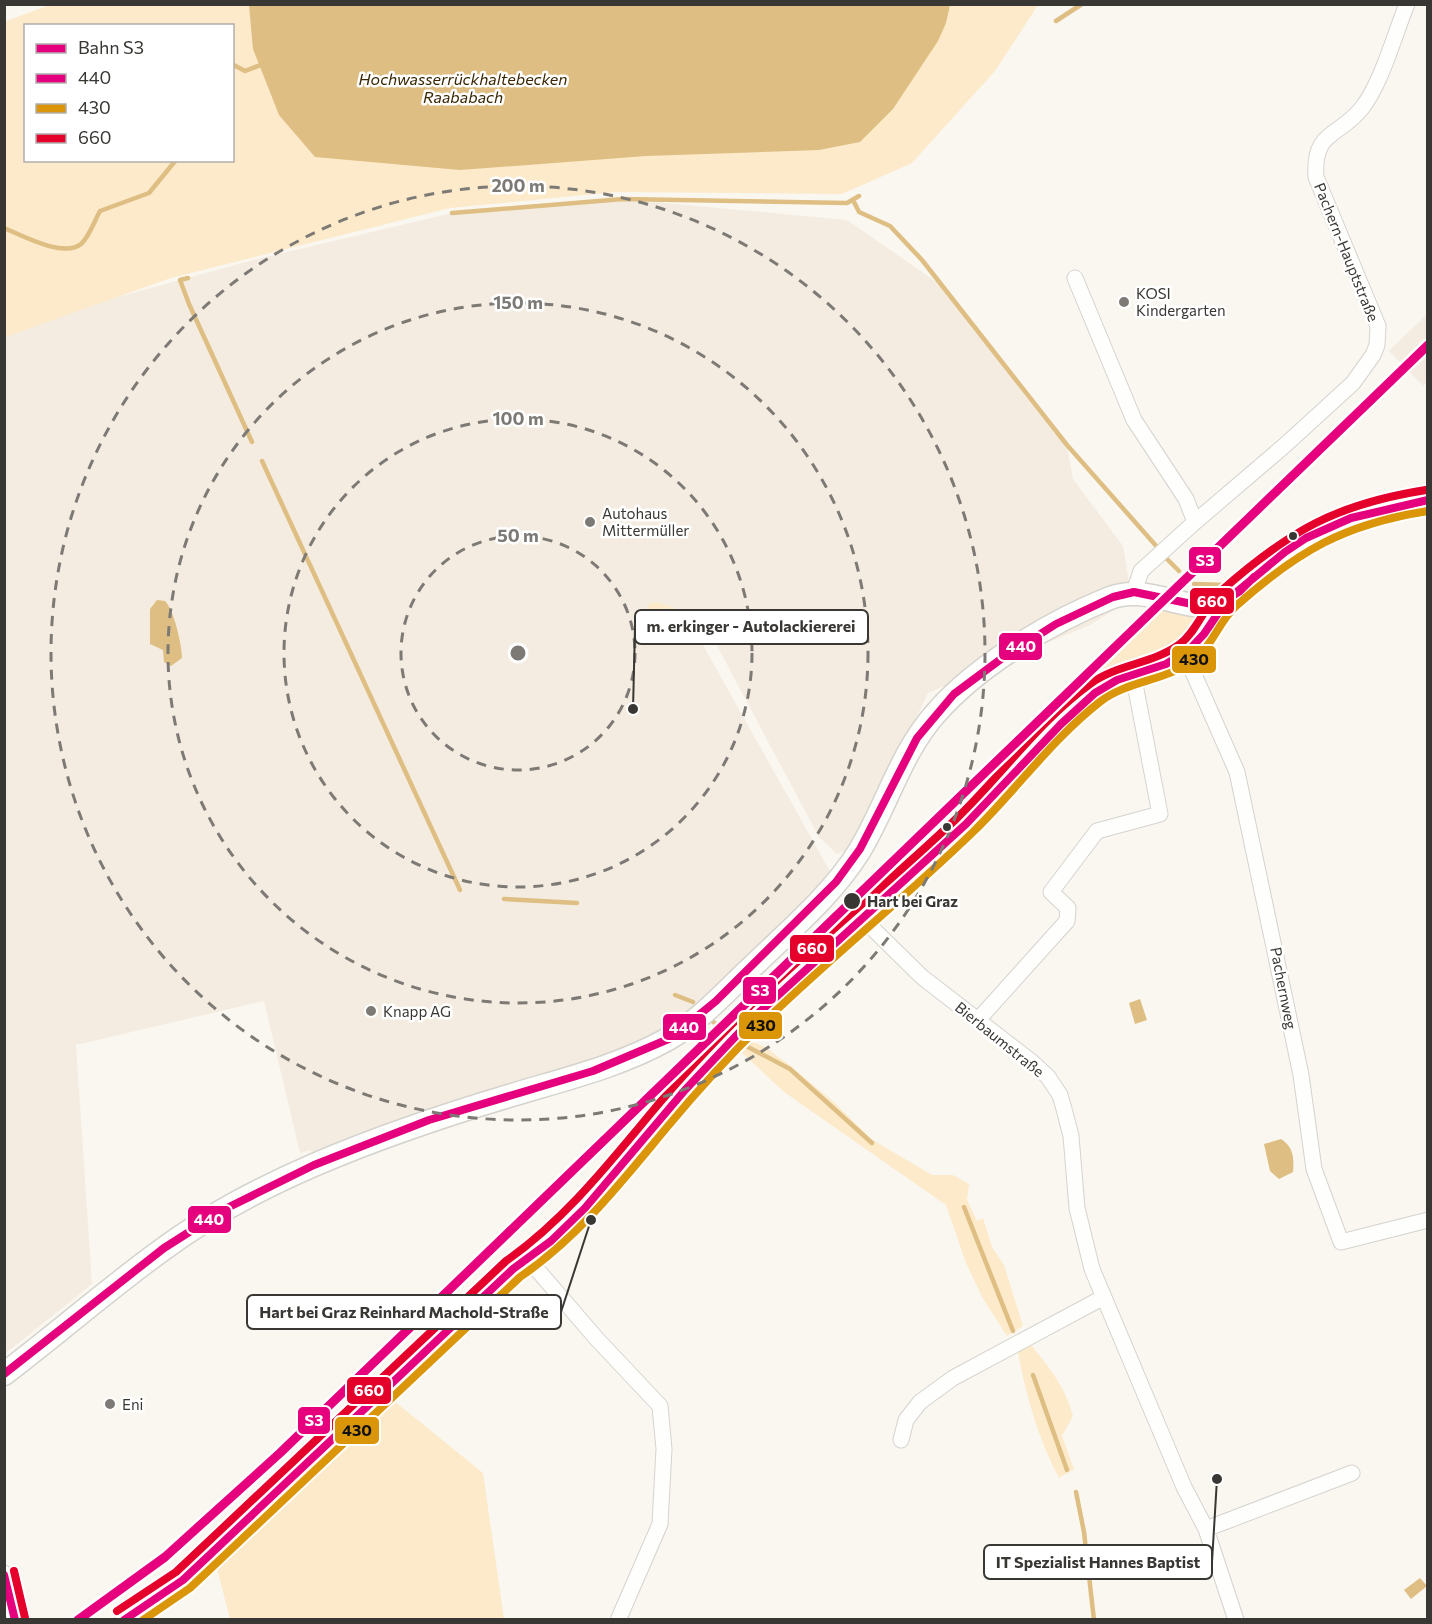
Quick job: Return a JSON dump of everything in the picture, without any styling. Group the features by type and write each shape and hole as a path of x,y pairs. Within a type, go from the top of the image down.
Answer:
{"main road":[{"path":"4,1374 165,1248 226,1208 315,1165 429,1120 593,1071 671,1038 716,1001 836,882 860,849 917,738 954,694 1001,659 1056,624 1113,597 1134,592 1192,604 1226,601 1275,558 1327,526 1371,509 1428,500"}],"street":[{"name":"Pachern-Hauptstraße","path":"1134,592 1141,571 1322,412 1353,383 1373,355 1377,345 1377,326 1316,177 1315,159 1319,146 1353,118 1371,93 1407,4"},
{"path":"1075,278 1134,420 1186,499 1195,522"},
{"path":"123,1620 183,1580 504,1277 582,1212 649,1132 752,1020 906,883 997,795 1041,743 1084,703 1108,683 1155,668 1185,654 1203,636 1226,601"},
{"name":"Pachernweg","path":"1185,654 1237,772 1299,1065 1314,1168 1341,1242 1428,1220"},
{"path":"978,1020 1067,921 1068,908 1051,892 1097,831 1160,814 1134,674"},
{"name":"Bierbaumstraße","path":"863,919 922,977 1032,1062 1048,1077 1060,1095 1071,1136 1077,1208 1083,1241 1104,1297 1184,1487 1206,1529 1236,1620"},
{"path":"528,1259 596,1338 660,1406 664,1449 660,1524 619,1618"},
{"path":"901,1440 906,1420 920,1402 953,1378 1104,1297"},
{"path":"1206,1529 1352,1473"},
{"path":"4,1573 15,1620"}],"shaded area":[{"path":"52,4 1038,5 995,71 912,163 842,194 616,192 450,208 171,278 5,337 4,22"},
{"name":"Knapp AG","path":"623,199 847,220 938,283 1067,445 1073,479 1123,546 1132,599 1090,625 928,693 854,847 837,854 819,837 709,631 699,638 836,882 689,1024 314,1165 311,1150 300,1153 264,1001 76,1045 92,1284 5,1354 5,328 253,260 452,213"},
{"path":"1427,314 1427,382 1423,386 1389,351"},
{"path":"656,602 675,608 688,633 681,636 668,608 649,610 647,605"},
{"path":"1164,608 1200,616 1202,623 1181,648 1116,672 1098,681 1078,698 1076,695"},
{"path":"750,1041 765,1047 788,1064 836,1104 871,1139 932,1175 953,1175 969,1184 967,1200 977,1221 983,1218 992,1247 1004,1265 1023,1326 1007,1336 982,1297 966,1263 946,1205 784,1092 740,1051"},
{"path":"1031,1345 1061,1387 1073,1416 1062,1436 1074,1469 1059,1478 1039,1432 1021,1368 1018,1352"},
{"path":"372,1383 483,1473 504,1619 230,1619 211,1545"}],"water":[{"name":"Hochwasserrückhaltebecken Raababach","path":"249,4 950,5 946,23 938,41 893,109 860,142 819,150 646,156 460,170 315,157 279,115 253,49"},
{"path":"157,600 165,601 168,606 179,637 182,658 171,666 164,662 163,650 150,644 150,609"},
{"path":"1140,999 1147,1020 1135,1024 1129,1003"},
{"path":"1281,1139 1291,1150 1293,1172 1279,1179 1270,1171 1264,1144"},
{"path":"1420,1578 1427,1586 1411,1599 1404,1590"}],"waterway":[{"path":"1056,21 1082,4"},
{"path":"234,65 245,71 263,64"},
{"path":"4,228 43,244 64,249 74,248 87,237 100,211 149,193 174,162"},
{"path":"452,213 623,199 847,203 859,196"},
{"path":"853,200 859,212 890,226 922,260 1067,445 1158,548"},
{"path":"188,278 180,280 189,304 252,442"},
{"path":"262,461 460,890"},
{"path":"1166,558 1179,571"},
{"path":"1194,584 1225,585"},
{"path":"504,899 577,903"},
{"path":"675,995 693,1002"},
{"path":"712,1021 716,1024"},
{"path":"748,1047 790,1069 872,1143"},
{"path":"964,1207 1013,1331"},
{"path":"1033,1375 1067,1470"},
{"path":"1076,1492 1084,1532 1094,1620"}],"rail line":[{"name":"S3","path":"78,1620 165,1557 280,1453 1428,345"}],"transit line":[{"name":"660","path":"117,1611 176,1572 506,1261 566,1210 601,1173 684,1074 731,1025 795,963 956,819 1037,731 1071,699 1101,677 1158,656 1180,644 1192,632 1221,591 1292,536 1315,523 1366,503 1426,490"},
{"name":"440","path":"124,1620 183,1580 513,1269 551,1241 585,1208 685,1090 753,1018 966,824 1061,724 1095,693 1117,680 1166,664 1188,651 1204,634 1227,600 1285,552 1306,538 1351,518 1428,500"},
{"name":"430","path":"143,1620 190,1588 520,1277 581,1226 738,1048 974,831 1051,747 1084,715 1112,694 1172,672 1195,659 1207,647 1236,606 1302,555 1347,532 1428,511"},
{"name":"440","path":"4,1374 164,1248 227,1208 314,1165 429,1120 593,1071 671,1038 716,1001 836,882 860,849 917,738 954,694 1001,659 1056,624 1113,597 1134,592 1192,604 1219,604 1240,591 1254,577"},
{"name":"660","path":"14,1571 25,1618"},
{"name":"440","path":"4,1575 15,1620"}],"place":[{"name":"KOSI Kindergarten","path":"1124,302"},
{"name":"Autohaus Mittermüller","path":"590,522"},
{"name":"m. erkinger - Autolackiererei","path":"633,709"},
{"name":"Hart bei Graz","path":"852,901"},
{"name":"Knapp AG","path":"371,1011"},
{"name":"Hart bei Graz Reinhard Machold-Straße","path":"591,1220"},
{"name":"Eni","path":"110,1404"},
{"name":"IT Spezialist Hannes Baptist","path":"1217,1479"}]}
